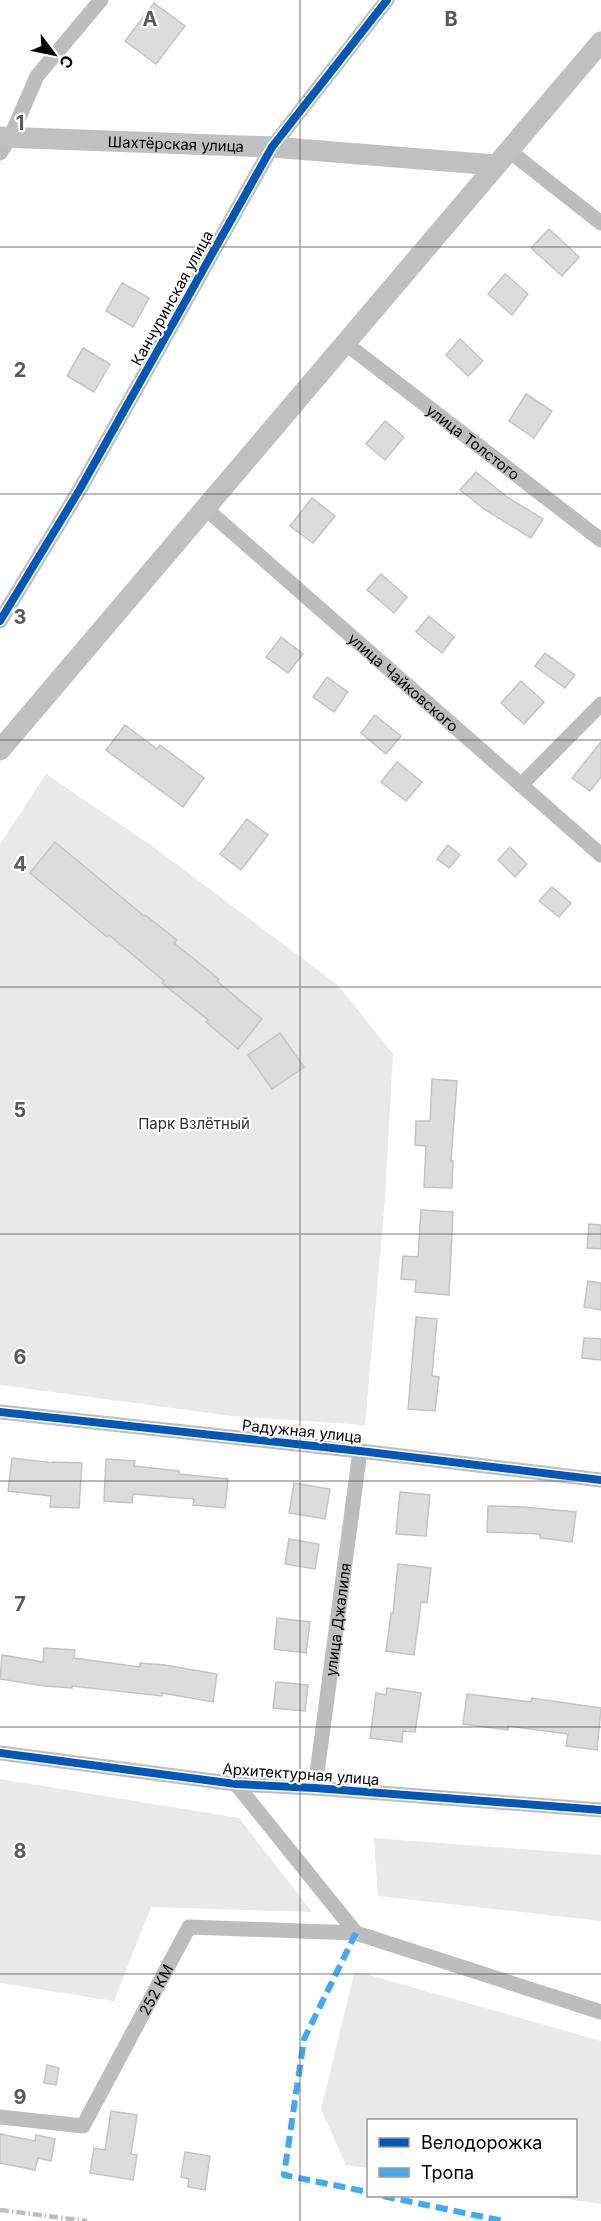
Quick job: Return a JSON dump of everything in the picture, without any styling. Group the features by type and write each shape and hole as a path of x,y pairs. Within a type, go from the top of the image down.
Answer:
{"main road":[{"path":"0,750 601,42"},
{"name":"Шахтёрская улица","path":"3,143 272,147 502,158"}],"street":[{"path":"3,143 38,76 101,0"},
{"name":"Канчуринская улица","path":"0,621 80,489 272,147 387,0"},
{"path":"502,158 601,223"},
{"name":"улица Толстого","path":"345,343 601,540"},
{"name":"улица Чайковского","path":"205,508 601,855"},
{"path":"521,785 601,704"},
{"name":"Радужная улица","path":"0,1412 601,1480"},
{"name":"улица Джалиля","path":"315,1788 360,1451"},
{"name":"Архитектурная улица","path":"0,1753 236,1784 601,1810"},
{"path":"236,1784 356,1933 601,2012"},
{"name":"252 КМ","path":"0,2117 83,2126 189,1927 356,1933"}],"green space":[{"name":"Парк Взлётный","path":"46,774 152,846 338,985 393,1054 385,1199 365,1425 232,1416 0,1385 0,844"},
{"path":"0,1779 239,1818 312,1912 151,1907 114,2001 0,1983"},
{"path":"374,1838 601,1855 601,1921 378,1896"},
{"path":"355,1971 601,2041 601,2204 552,2197 577,2197 577,2119 367,2119 367,2168 346,2165 321,2109"}],"building":[{"path":"154,3 185,26 156,64 125,41"},
{"path":"549,229 579,257 562,276 531,248"},
{"path":"505,274 528,294 512,315 488,294"},
{"path":"122,283 149,298 133,327 106,311"},
{"path":"460,339 483,361 468,376 446,355"},
{"path":"83,348 110,364 94,392 67,376"},
{"path":"526,394 552,411 534,438 509,421"},
{"path":"385,421 404,437 385,460 366,444"},
{"path":"476,472 507,497 543,519 531,538 484,509 460,490"},
{"path":"312,498 335,516 313,543 290,526"},
{"path":"381,574 407,597 394,613 367,590"},
{"path":"429,616 454,637 442,653 416,632"},
{"path":"281,637 303,654 288,673 266,657"},
{"path":"545,653 575,675 565,688 535,666"},
{"path":"327,677 348,692 334,712 313,697"},
{"path":"521,681 544,702 524,724 501,703"},
{"path":"375,715 401,736 386,754 361,733"},
{"path":"125,725 157,749 160,745 204,778 183,807 106,750"},
{"path":"601,742 601,777 590,791 572,778"},
{"path":"397,762 422,782 406,801 381,782"},
{"path":"247,819 268,835 241,870 220,854"},
{"path":"55,842 144,916 177,940 174,943 219,979 217,981 262,1019 238,1049 206,1022 208,1020 162,983 164,981 30,873"},
{"path":"448,845 460,855 449,868 437,859"},
{"path":"510,847 527,864 515,877 498,860"},
{"path":"552,887 571,903 559,917 539,901"},
{"path":"280,1033 304,1067 272,1089 248,1055"},
{"path":"432,1079 457,1081 451,1161 453,1161 452,1188 424,1187 426,1146 415,1145 416,1121 430,1121"},
{"path":"421,1210 453,1212 449,1295 415,1292 416,1280 401,1279 403,1256 418,1257"},
{"path":"589,1224 601,1225 601,1249 587,1248"},
{"path":"588,1281 601,1283 601,1310 584,1307"},
{"path":"416,1317 437,1319 432,1376 439,1377 435,1411 408,1409"},
{"path":"584,1338 601,1339 601,1360 582,1358"},
{"path":"12,1458 53,1463 82,1463 79,1508 50,1507 51,1496 8,1491"},
{"path":"106,1459 135,1461 134,1466 179,1471 179,1474 228,1479 225,1508 193,1505 194,1499 133,1494 132,1503 104,1501"},
{"path":"294,1483 330,1489 325,1519 289,1513"},
{"path":"400,1492 430,1495 426,1536 396,1534"},
{"path":"488,1506 576,1512 572,1542 540,1538 540,1534 487,1532"},
{"path":"289,1539 319,1544 315,1569 285,1564"},
{"path":"398,1564 431,1568 427,1603 421,1602 414,1655 386,1651"},
{"path":"277,1618 310,1622 306,1653 274,1649"},
{"path":"44,1648 75,1650 74,1658 140,1667 140,1663 165,1665 217,1674 213,1702 162,1693 162,1696 72,1686 72,1688 45,1686 0,1679 2,1655 43,1662"},
{"path":"276,1682 308,1685 305,1711 273,1708"},
{"path":"387,1688 421,1693 415,1732 403,1731 402,1742 370,1738 376,1693 386,1695"},
{"path":"467,1694 531,1702 532,1698 601,1708 597,1750 566,1746 568,1734 508,1726 508,1730 463,1724"},
{"path":"47,2065 59,2068 56,2085 44,2083"},
{"path":"111,2111 137,2115 131,2154 137,2155 133,2180 90,2173 94,2148 105,2150"},
{"path":"0,2134 35,2141 36,2135 55,2139 51,2161 38,2158 35,2170 0,2163"},
{"path":"185,2152 210,2156 205,2190 188,2187 189,2179 181,2177"}],"railway":[{"path":"0,2210 87,2221"}],"marked path":[{"path":"356,1933 304,2039 284,2175 367,2192"},
{"path":"388,2197 503,2221"}],"cycle path":[{"path":"0,621 80,489 272,147 387,0"},
{"path":"0,1412 601,1480"},
{"path":"0,1753 236,1784 601,1810"}]}
